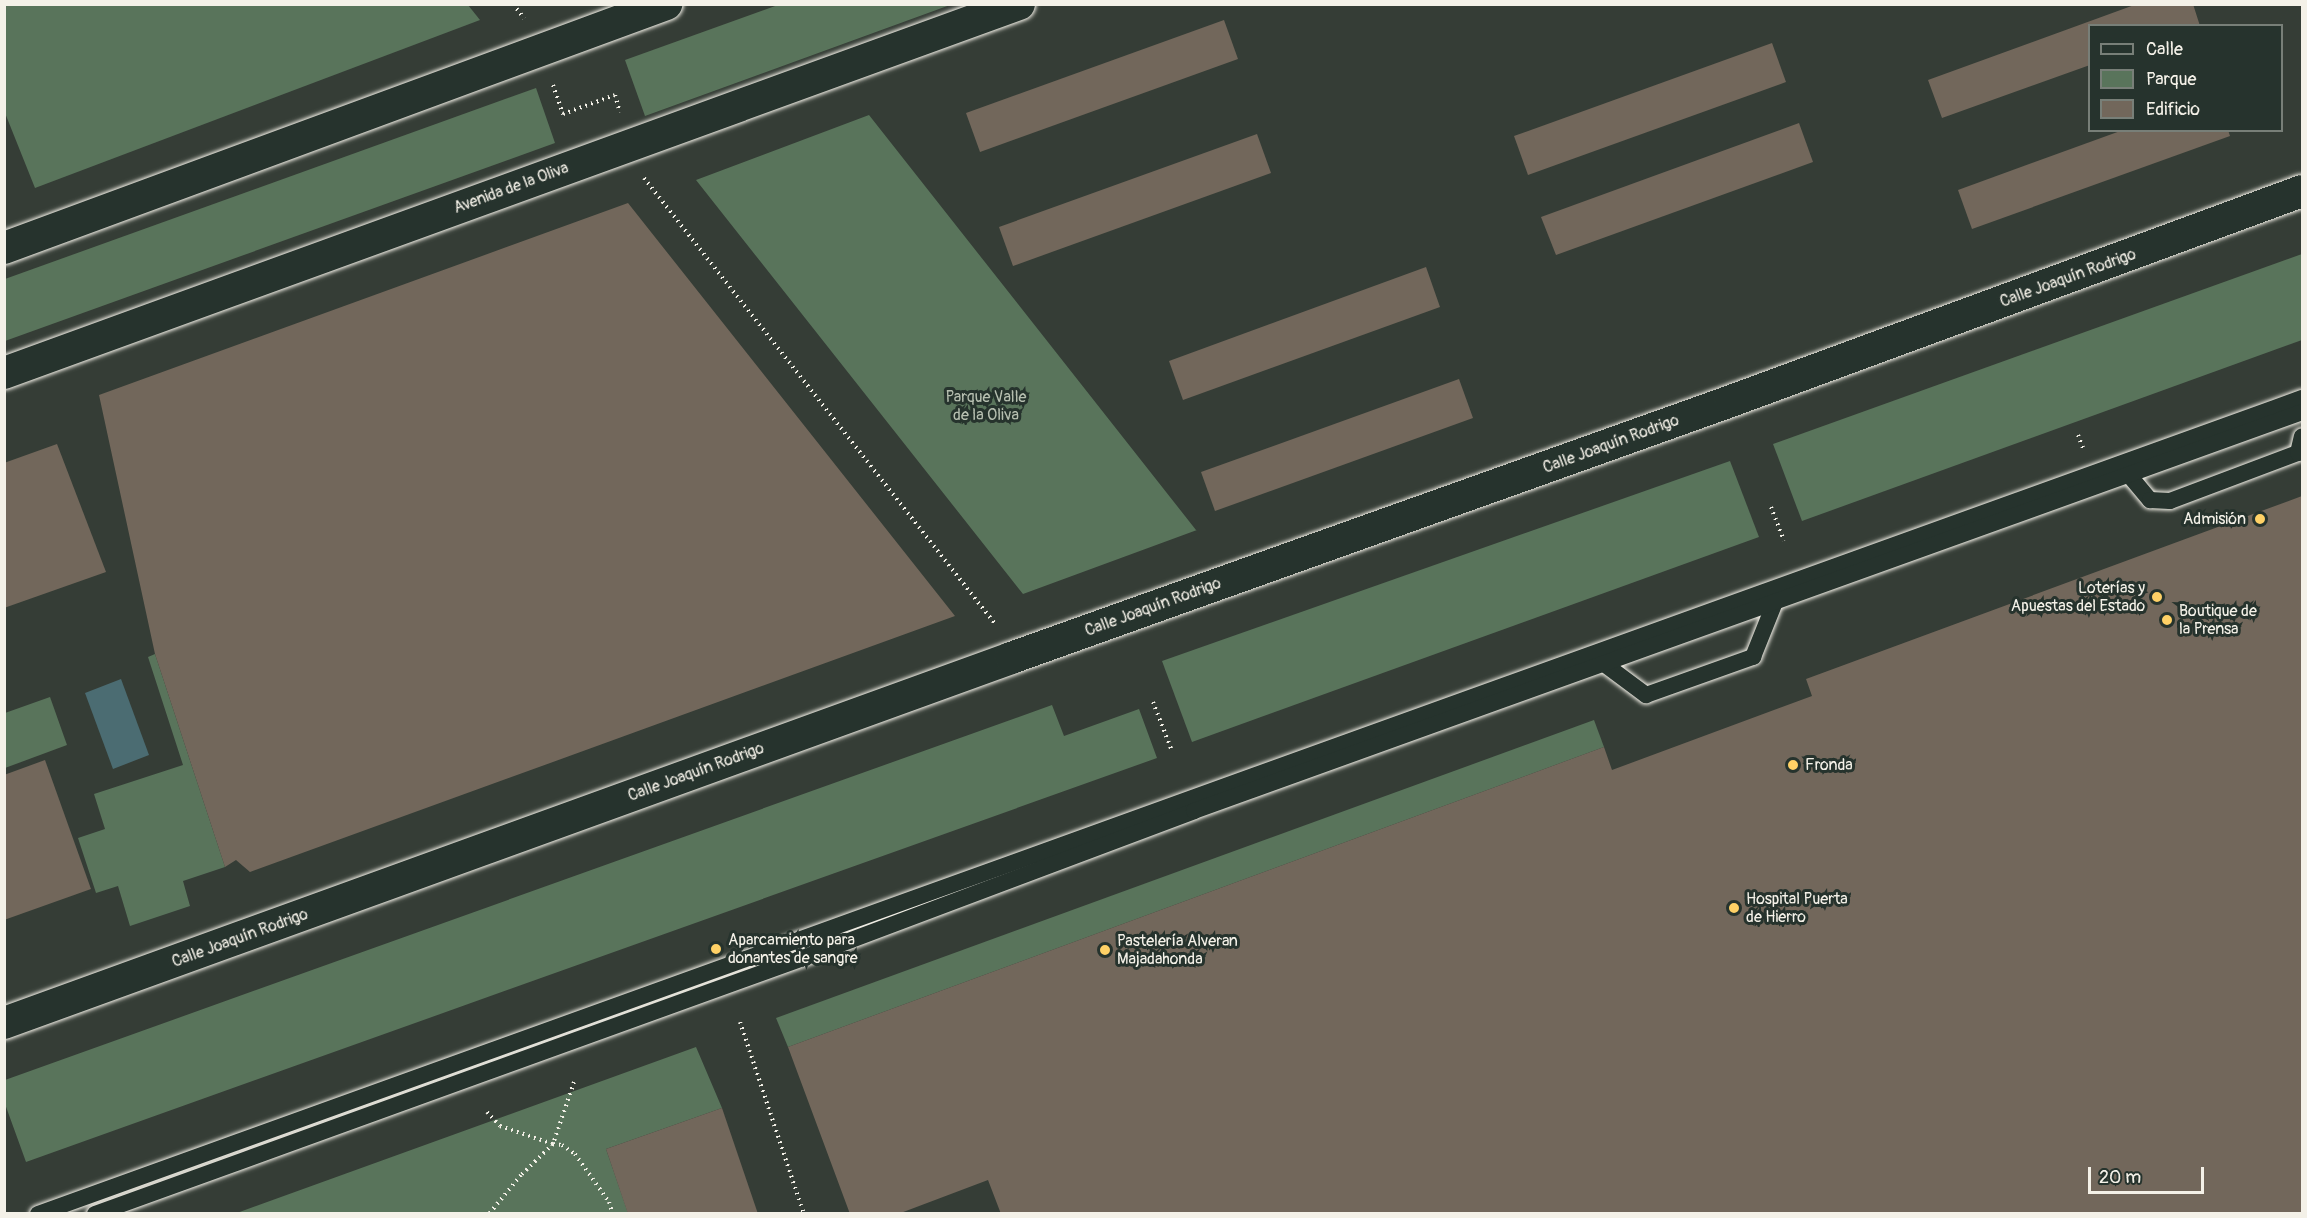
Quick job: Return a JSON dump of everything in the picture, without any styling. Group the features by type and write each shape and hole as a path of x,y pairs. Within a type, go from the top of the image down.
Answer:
{"street":[{"path":"4,248 666,4"},
{"name":"Avenida de la Oliva","path":"4,373 1019,4"},
{"name":"Calle Joaquín Rodrigo","path":"4,1023 1022,654 1731,401 2302,191"}],"lane":[{"path":"38,1214 2302,398"},
{"path":"95,1214 814,954 1194,811 2302,412"},
{"path":"2129,475 2150,500 2170,501 2298,453 2302,436"},
{"path":"1603,663 1646,695 1753,657 1774,602"}],"path":[{"path":"513,4 525,20"},
{"path":"553,85 563,114 615,95 622,121"},
{"path":"643,178 996,625"},
{"path":"1771,507 1784,541"},
{"path":"1153,702 1172,751"},
{"path":"740,1022 804,1214"},
{"path":"489,1214 521,1175 553,1144 574,1082"},
{"path":"487,1112 500,1126 562,1145 575,1155 609,1202 613,1214"}],"green space":[{"path":"5,5 468,5 480,20 35,188 5,113"},
{"path":"778,5 950,5 645,116 625,60"},
{"path":"536,88 555,143 5,341 5,279"},
{"name":"Parque Valle de la Oliva","path":"869,115 1197,530 1023,594 696,180"},
{"path":"2302,254 2302,340 1802,521 1773,444"},
{"path":"1730,461 1759,537 1192,742 1162,661"},
{"path":"155,654 225,867 183,881 190,906 130,926 118,886 96,893 78,838 105,829 94,794 183,765 148,657"},
{"path":"50,697 67,745 5,768 5,713"},
{"path":"1052,705 1064,736 1139,709 1157,758 26,1162 5,1104 5,1080"},
{"path":"1594,720 1604,747 788,1047 776,1018"},
{"path":"696,1047 722,1108 606,1149 628,1213 234,1214"}],"water":[{"path":"121,679 149,755 113,769 85,693"}],"building":[{"path":"2137,4 2193,4 2199,24 2088,24 2088,66 1942,118 1928,80"},
{"path":"1224,20 1238,59 980,152 966,113"},
{"path":"1772,43 1786,82 1528,175 1514,136"},
{"path":"1799,123 1813,162 1556,255 1541,217"},
{"path":"2118,132 2229,132 2230,136 1972,229 1958,190"},
{"path":"1257,134 1271,173 1013,266 999,227"},
{"path":"628,203 955,616 250,872 236,860 225,867 155,654 99,395"},
{"path":"1426,267 1440,307 1183,400 1169,361"},
{"path":"1459,379 1473,418 1215,511 1201,472"},
{"path":"57,444 106,572 4,608 4,463"},
{"name":"Hospital Puerta de Hierro","path":"2302,496 2302,1214 1001,1214 988,1180 898,1214 850,1214 788,1047 1604,747 1612,770 1812,696 1806,679"},
{"path":"45,760 91,889 4,920 4,775"},
{"path":"722,1108 758,1214 628,1214 606,1149"}],"place":[{"name":"Admisión","path":"2260,519"},
{"name":"Loterías y Apuestas del Estado","path":"2157,597"},
{"name":"Boutique de la Prensa","path":"2167,620"},
{"name":"Fronda","path":"1793,765"},
{"name":"Hospital Puerta de Hierro","path":"1734,908"},
{"name":"Aparcamiento para donantes de sangre","path":"716,949"},
{"name":"Pastelería Alveran Majadahonda","path":"1105,950"}]}
